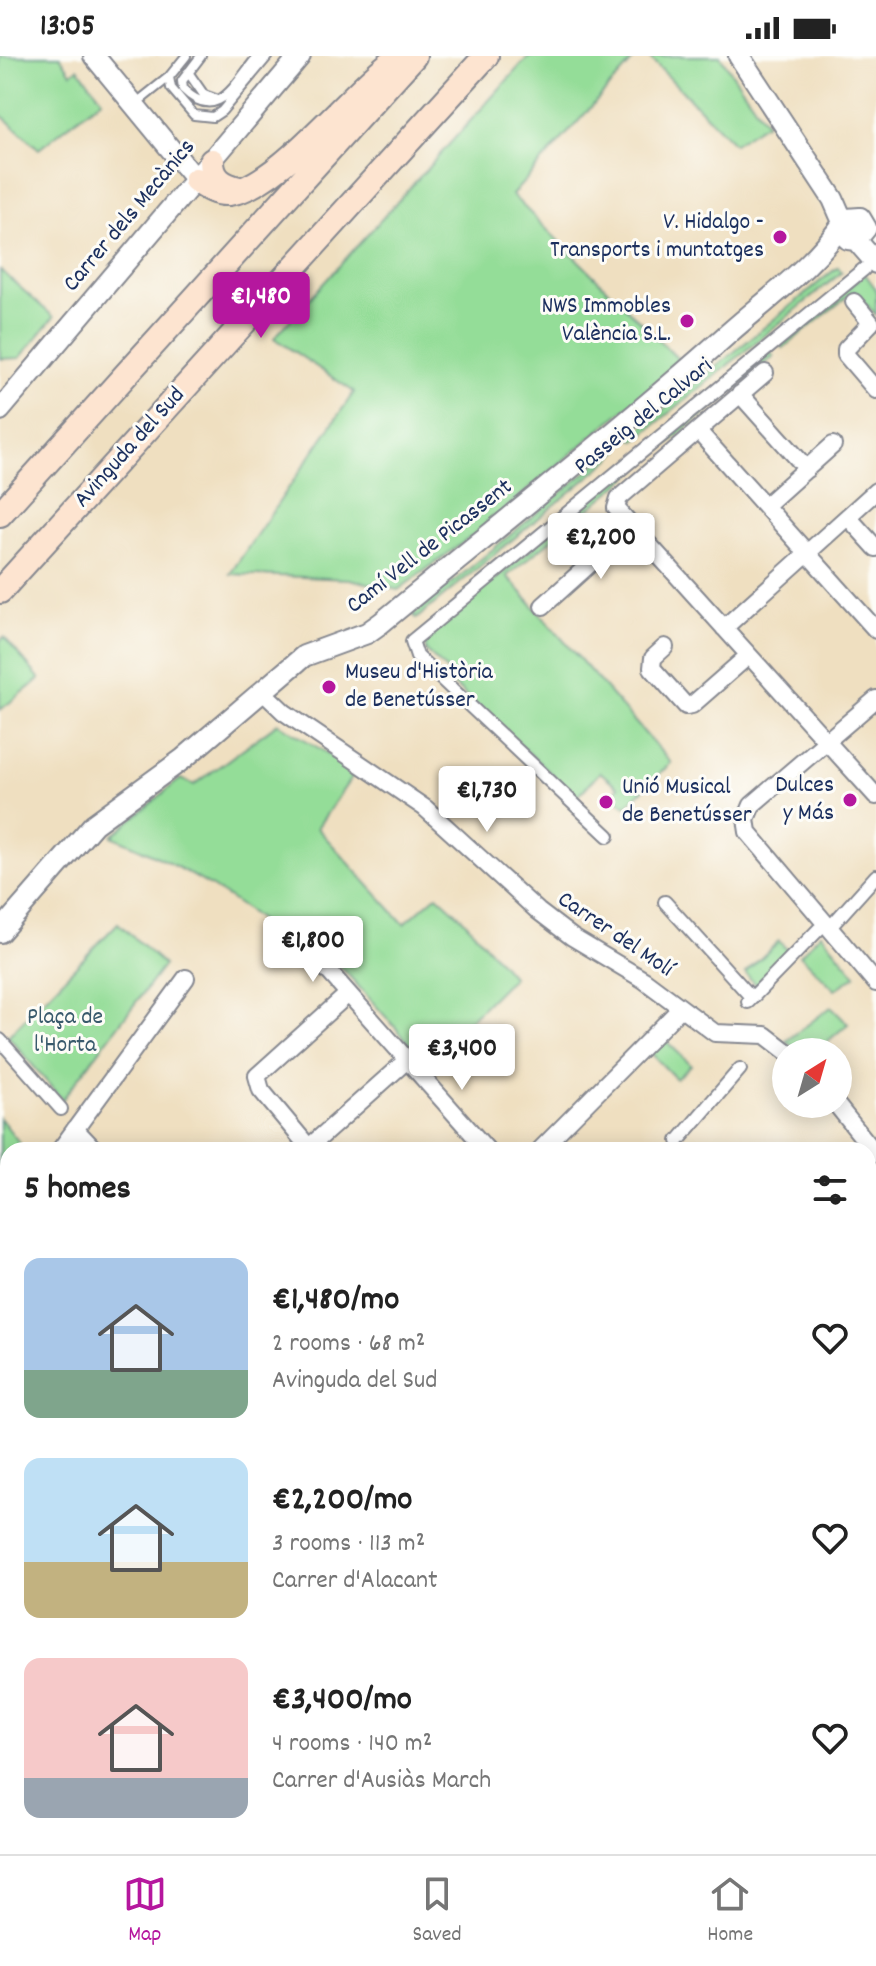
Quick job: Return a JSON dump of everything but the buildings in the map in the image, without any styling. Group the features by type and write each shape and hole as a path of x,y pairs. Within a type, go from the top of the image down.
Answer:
{"main road":[{"path":"204,170 225,185 241,190 267,177 375,73 400,56"},
{"path":"0,514 414,56"},
{"name":"Avinguda del Sud","path":"0,591 486,56"}],"street":[{"path":"94,56 133,106 204,170"},
{"name":"Carrer dels Mecànics","path":"2,403 300,56"},
{"path":"739,56 833,199 858,223 872,264"},
{"name":"Camí Vell de Picassent","path":"0,932 94,824 183,759 304,656 367,633 633,417 858,223"},
{"name":"Passeig del Calvari","path":"608,836 417,656 412,641 872,264"},
{"path":"854,302 871,323 846,349 846,355 876,390"},
{"name":"Passeig del Calvari","path":"632,526 616,508 619,498 765,373"},
{"path":"740,394 807,469"},
{"path":"698,431 876,630"},
{"path":"765,506 833,445"},
{"path":"724,628 876,491"},
{"path":"848,517 876,548"},
{"path":"543,606 632,526 876,796"},
{"path":"665,647 653,658 652,668 682,704 692,705 748,656"},
{"name":"Carrer del Molí","path":"262,691 284,712 425,808 561,929 633,973 680,1009 696,1016 715,1033 765,1035 772,1040"},
{"path":"876,699 752,805 746,819 748,832 876,983"},
{"path":"833,924 876,876"},
{"path":"665,902 750,1000 819,929"},
{"path":"308,948 480,1142"},
{"path":"66,1142 186,978"},
{"path":"303,1142 261,1090 257,1076 348,994"},
{"path":"548,1142 680,1009"},
{"path":"0,1040 61,1109"},
{"path":"317,1142 407,1060"},
{"path":"678,1141 740,1069"},
{"path":"847,1118 866,1142"},
{"path":"75,1129 87,1142"}],"lane":[{"path":"133,106 169,77 186,56"},
{"path":"201,56 188,72 204,95 219,100 258,56"},
{"path":"169,77 171,88 194,115 213,117 222,111 268,56"}],"green space":[{"path":"0,56 60,56 71,73 78,68 102,99 39,149 0,114"},
{"path":"529,56 637,56 512,195 681,362 479,531 398,590 349,579 230,574 354,392 274,338"},
{"path":"648,56 720,56 766,123 734,144"},
{"path":"838,267 842,272 636,440 629,438"},
{"path":"0,270 54,317 20,358 0,359"},
{"path":"865,274 876,289 876,315 854,291 783,348 779,343"},
{"path":"770,351 774,356 643,464 639,459"},
{"path":"617,447 619,450 614,456 416,619 413,615"},
{"path":"633,464 638,469 507,576 671,763 626,806 612,795 618,787 600,772 577,797 450,681 453,676 426,651 425,638"},
{"path":"4,637 40,679 0,710 0,641"},
{"path":"278,723 356,771 317,828 404,924 437,895 462,918 513,977 427,1063 318,941 300,956 281,937 212,887 112,836 181,779 194,785"},
{"name":"Plaça de l'Horta","path":"118,923 164,965 62,1100 8,1036"},
{"path":"821,933 856,975 835,990 800,955"},
{"path":"779,941 790,953 757,987 745,973"},
{"path":"831,1007 848,1024 832,1038 790,1038"},
{"path":"663,1038 691,1065 676,1079 650,1052"},
{"path":"0,1118 19,1142 0,1142"}],"place":[{"name":"V. Hidalgo - Transports i muntatges","path":"780,237"},
{"name":"NWS Immobles València S.L.","path":"687,321"},
{"name":"Museu d'Història de Benetússer","path":"329,687"},
{"name":"Dulces y Más","path":"850,800"},
{"name":"Unió Musical de Benetússer","path":"606,802"}]}
